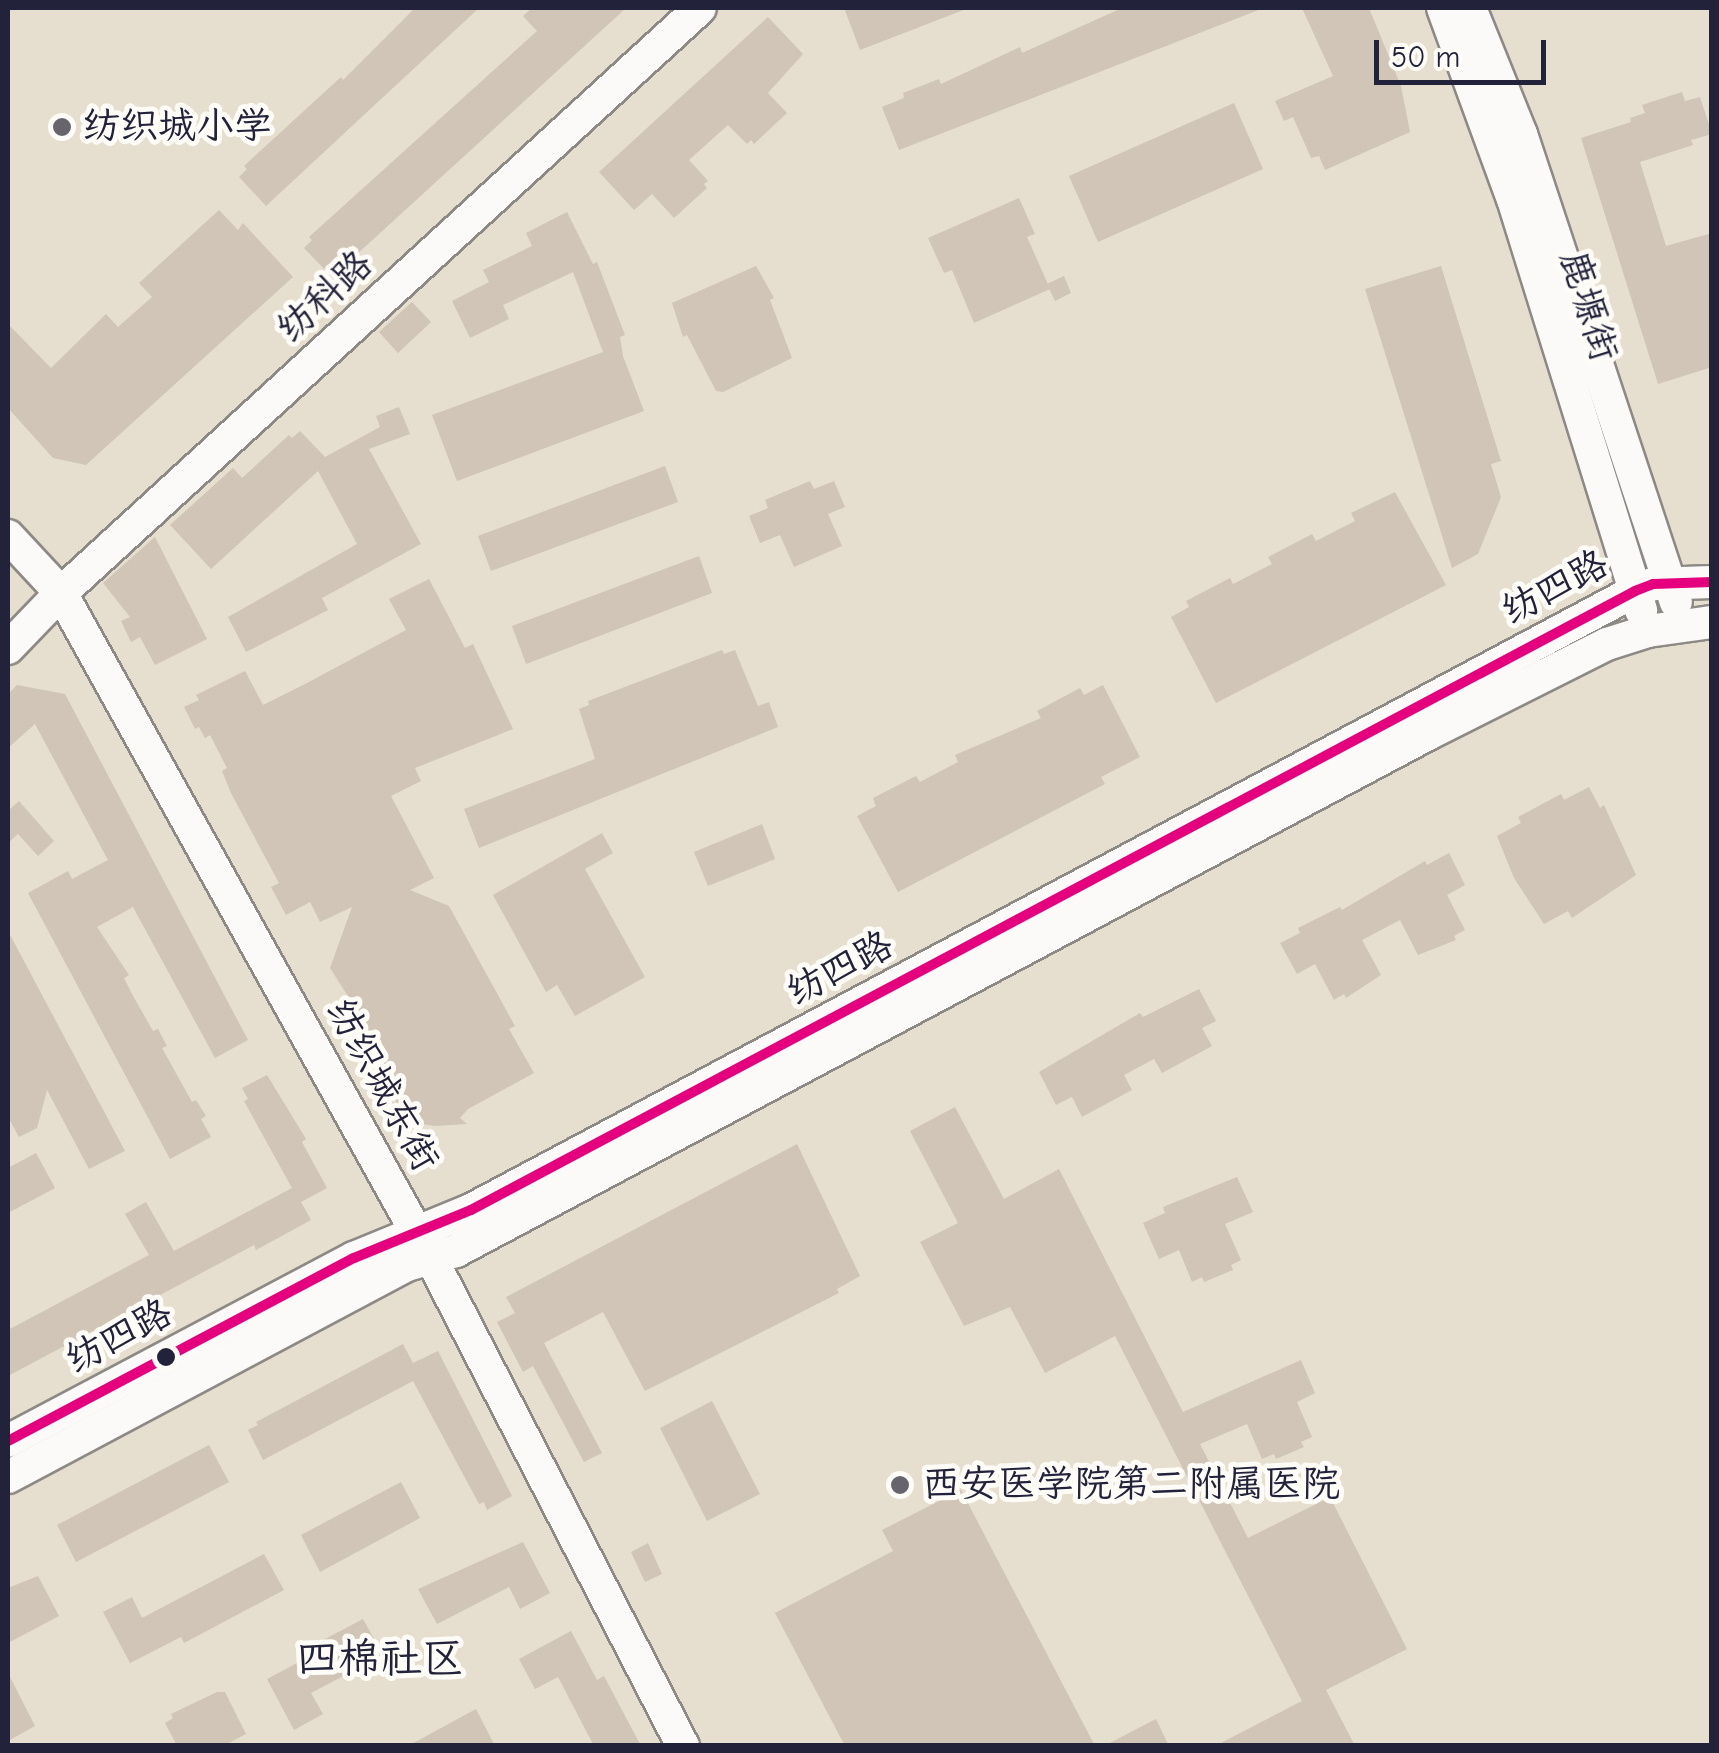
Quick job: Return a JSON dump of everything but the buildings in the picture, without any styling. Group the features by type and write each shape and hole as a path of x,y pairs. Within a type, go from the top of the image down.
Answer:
{"street":[{"name":"纺科路","path":"8,648 61,593 700,8"},
{"name":"鹿塬街","path":"1443,8 1518,215 1648,631"},
{"name":"鹿塬街","path":"1470,8 1521,134 1669,583 1698,624"},
{"name":"纺织城东街","path":"8,536 61,593 425,1246 683,1746"},
{"name":"纺四路","path":"8,1476 407,1266 425,1246 472,1210 1635,591 1669,583 1712,582"},
{"name":"纺四路","path":"8,1441 354,1258 425,1246 1606,644 1648,631 1698,624"}],"transit line":[{"path":"8,1441 354,1258 471,1210 1635,591 1653,584 1712,582"}],"place":[{"name":"纺织城小学","path":"62,127"},
{"name":"西安医学院第二附属医院","path":"900,1485"}],"district":[{"name":"四棉社区","path":"380,1659"}]}
